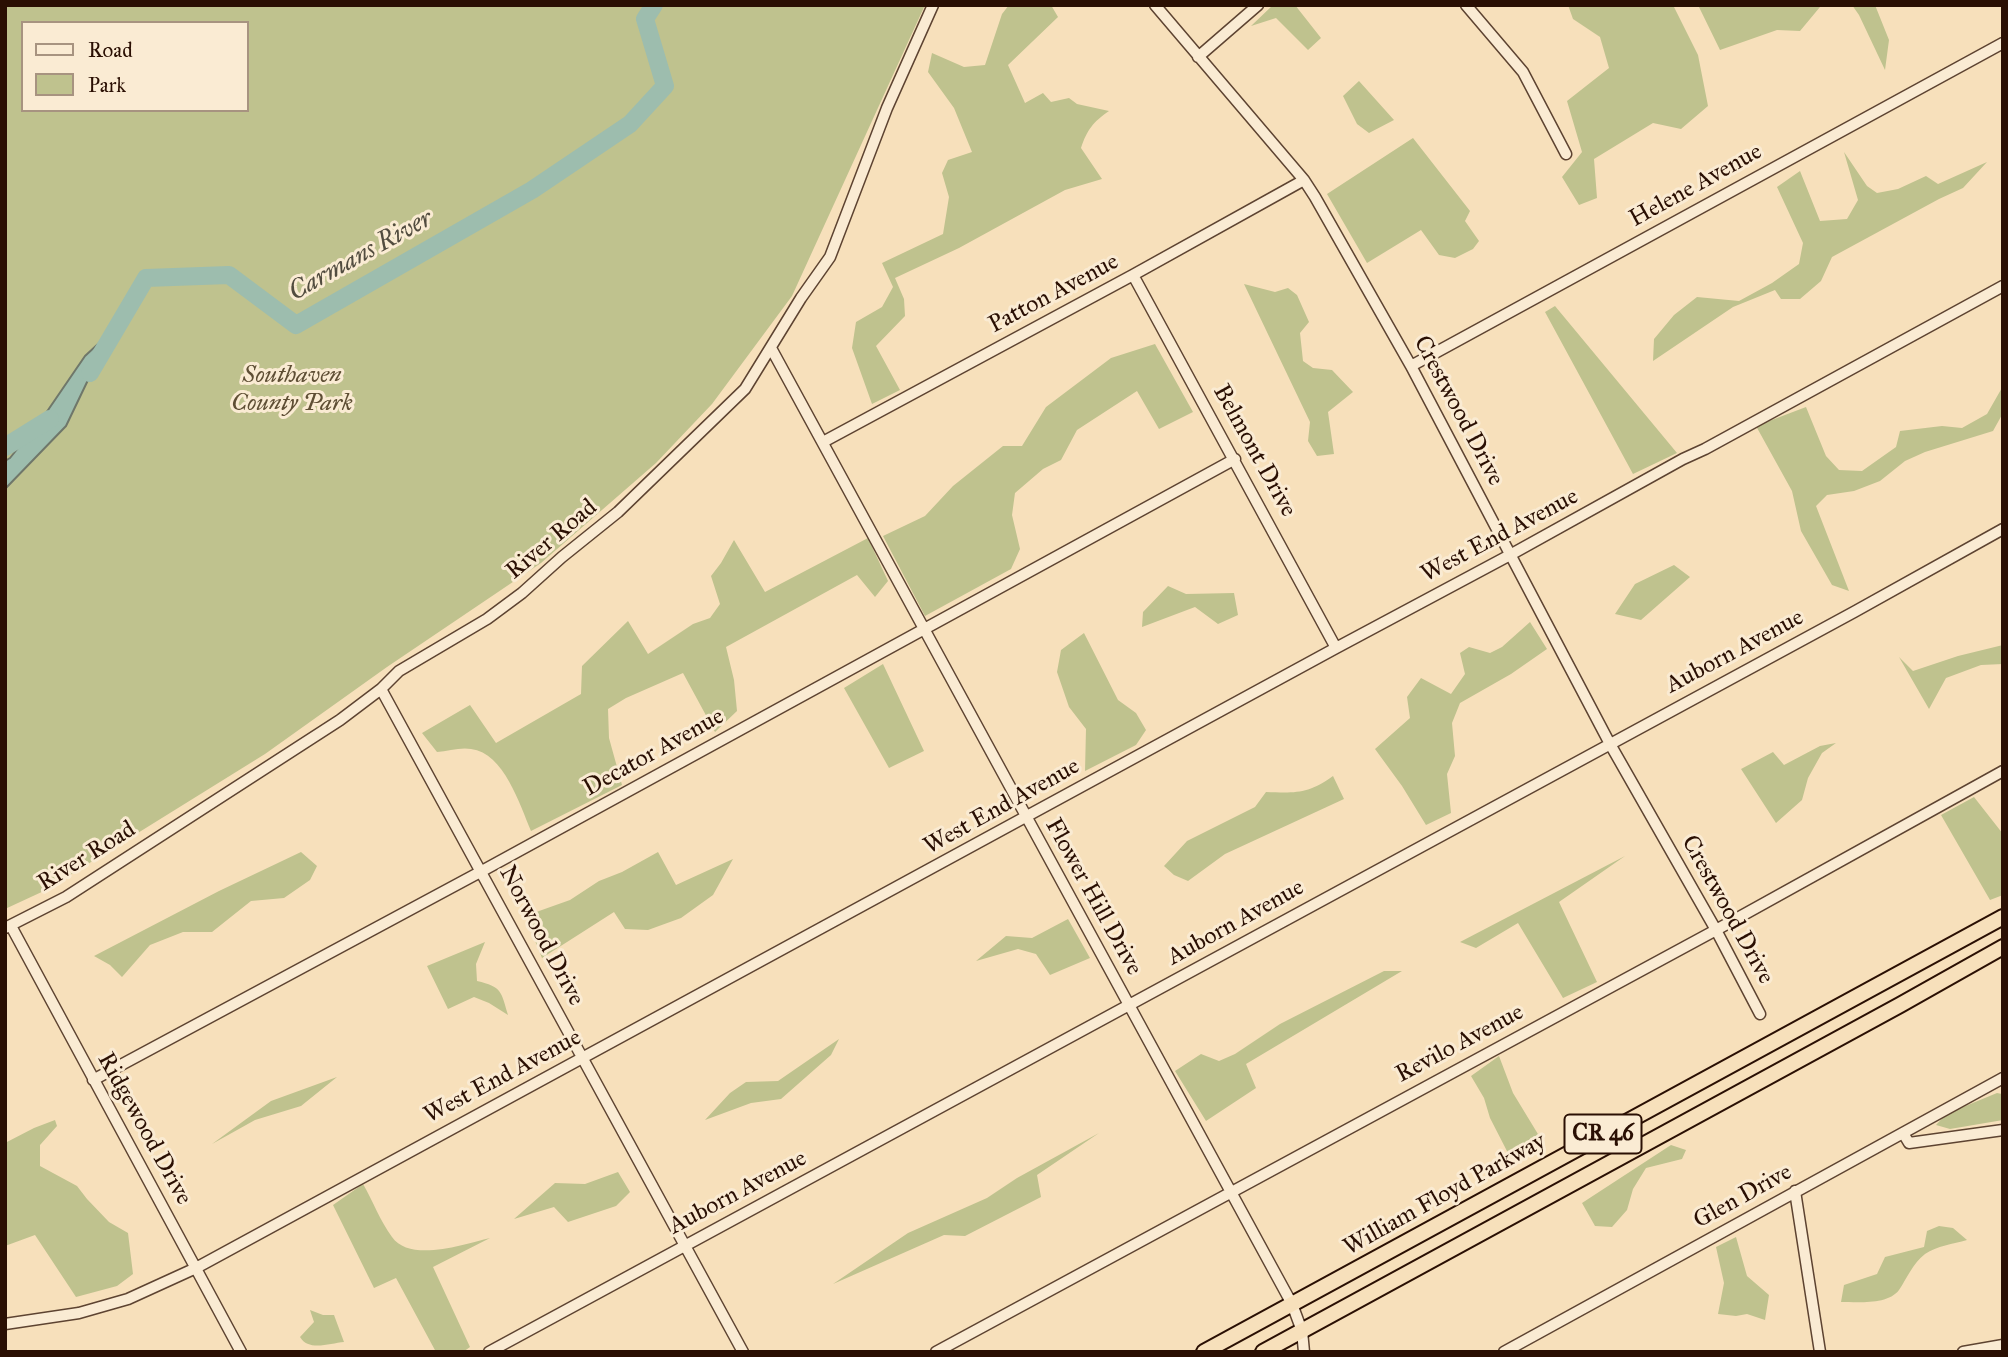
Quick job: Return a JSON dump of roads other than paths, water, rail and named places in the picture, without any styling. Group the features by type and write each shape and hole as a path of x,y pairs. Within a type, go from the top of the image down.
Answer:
{"highway":[{"name":"William Floyd Parkway","path":"1264,1352 1297,1318 2003,917"},
{"name":"William Floyd Parkway","path":"1204,1352 1297,1318 1900,1005 2003,947"}],"street":[{"name":"River Road","path":"8,927 78,889 340,720 381,689 399,671 495,613 618,512 745,389 801,298 830,257 887,108 933,5"},
{"name":"Crestwood Drive","path":"1155,5 1304,180 1410,366 1610,744 1716,930 1760,1014"},
{"path":"1198,57 1258,5"},
{"path":"1466,5 1523,72 1566,154"},
{"name":"Helene Avenue","path":"1410,366 2003,43"},
{"name":"Patton Avenue","path":"823,442 1304,180"},
{"name":"Belmont Drive","path":"1133,275 1336,648"},
{"name":"West End Avenue","path":"5,1324 79,1313 128,1299 196,1268 2003,286"},
{"name":"Flower Hill Drive","path":"771,348 1231,1191 1297,1318"},
{"name":"Decator Avenue","path":"93,1080 482,871 1235,459"},
{"name":"Auborn Avenue","path":"489,1352 2003,529"},
{"name":"Norwood Drive","path":"381,689 743,1352"},
{"name":"Revilo Avenue","path":"936,1352 1716,930 2003,771"},
{"name":"Ridgewood Drive","path":"8,927 242,1352"},
{"name":"Glen Drive","path":"1504,1352 2003,1078"},
{"path":"1903,1133 1909,1143 2003,1130"},
{"path":"1795,1191 1820,1352"},
{"path":"1297,1318 1304,1352"},
{"path":"1963,1352 2003,1345"}],"waterway":[{"name":"Carmans River","path":"90,373 146,278 229,275 296,325 532,190 630,124 665,86 645,19 654,5"},
{"name":"Carmans River","path":"5,447 50,419"}],"park label":[{"name":"Southaven County Park","path":"292,390"}]}
